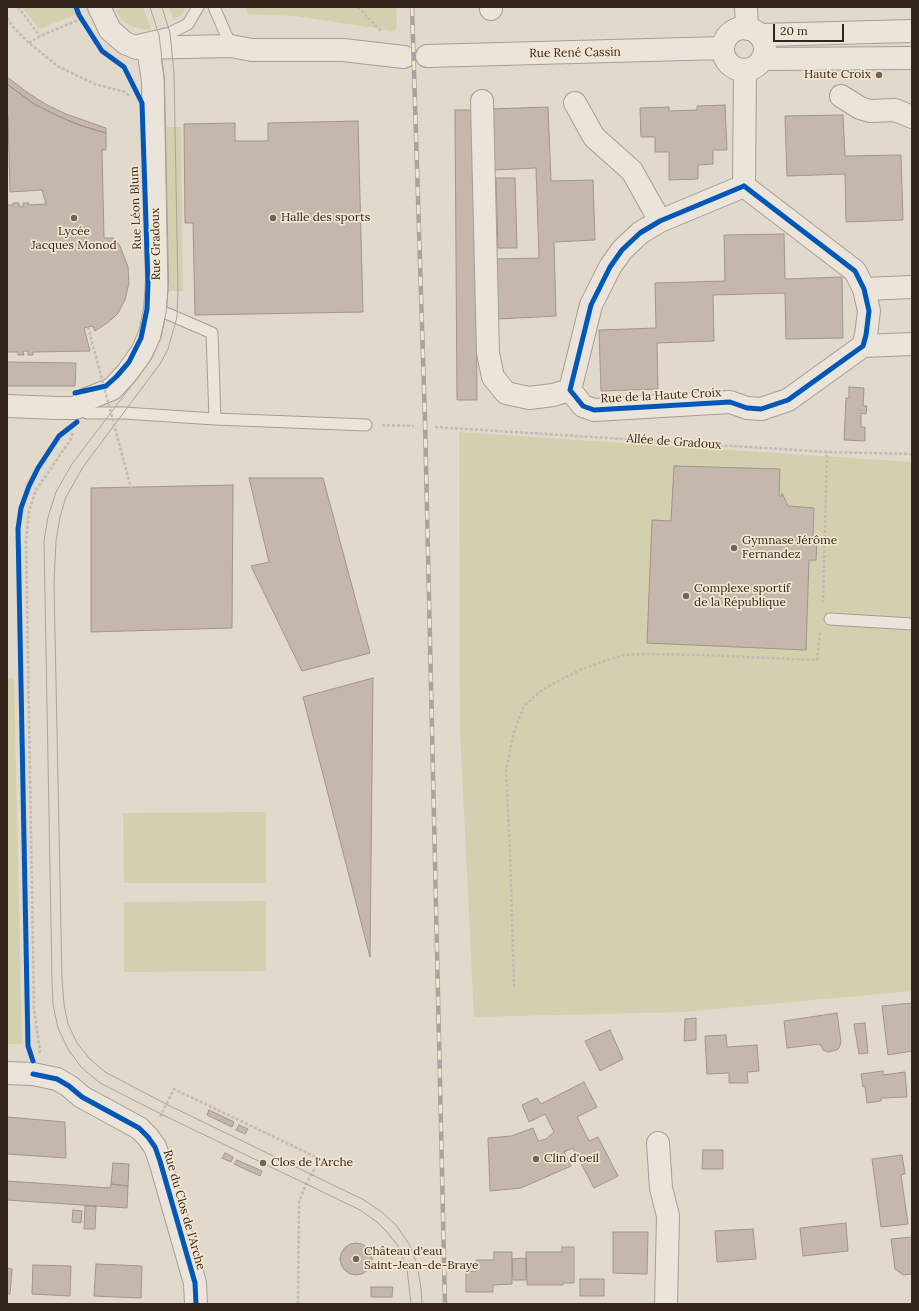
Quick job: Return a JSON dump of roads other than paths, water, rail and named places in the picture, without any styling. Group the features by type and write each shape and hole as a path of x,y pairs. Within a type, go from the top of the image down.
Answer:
{"street":[{"path":"744,186 754,65 764,54 765,47 763,41 753,32 746,7"},
{"path":"87,14 110,30 125,43 137,48 231,46 252,50 343,50 404,57"},
{"path":"912,32 753,32 740,29 734,31 728,36 723,48 727,62 738,70 754,65 912,58"},
{"name":"Rue Gradoux","path":"74,421 87,399 112,389 128,373 142,352 150,334 155,310 157,281 153,88 148,48"},
{"name":"Rue René Cassin","path":"428,56 723,48"},
{"path":"841,96 860,108 870,111 895,110 912,117"},
{"path":"482,101 488,353 494,377 506,393 529,398 553,395 570,390 591,306 610,267 622,250 640,233 660,221 744,186"},
{"path":"575,103 594,137 632,171 660,221"},
{"path":"744,186 855,271 864,289 869,311 863,346 912,344"},
{"path":"864,289 912,287"},
{"name":"Rue de la Haute Croix","path":"570,390 583,406 594,410 730,402 747,408 761,409 788,400 863,346"},
{"path":"7,406 57,408 74,421"},
{"name":"Rue du Clos de l'Arche","path":"7,1073 35,1065 68,1086 82,1097 139,1128 148,1137 155,1147 177,1218 195,1283 196,1304"},
{"path":"658,1143 661,1188 668,1216 666,1304"}],"lane":[{"path":"125,43 170,33 188,24 198,7"},
{"path":"214,7 231,46"},
{"path":"155,310 166,313 212,333 215,419"},
{"path":"74,421 87,414 124,413 215,419 366,425"},
{"path":"830,619 912,624"}],"tram line":[{"path":"150,7 159,35 164,76 168,291 166,313 160,340 150,361 72,464 56,492 48,517 44,541 53,1005 58,1028 68,1049 81,1067 100,1083 360,1210 377,1222 398,1246 407,1269 411,1304"},
{"path":"162,7 170,33 174,73 178,291 177,317 168,349 160,364 83,467 66,497 60,517 56,541 54,583 62,979 64,1004 68,1024 77,1043 89,1058 105,1072 166,1104 364,1200 383,1213 396,1225 409,1244 417,1264 422,1304"}],"railway":[{"path":"412,7 425,421 445,1304"}],"place":[{"name":"Haute Croix","path":"879,75"},
{"name":"Lycée Jacques Monod","path":"74,218"},
{"name":"Halle des sports","path":"273,218"},
{"name":"Gymnase Jérôme Fernandez","path":"734,548"},
{"name":"Complexe sportif de la République","path":"686,596"},
{"name":"Clin d'oeil","path":"536,1159"},
{"name":"Clos de l'Arche","path":"263,1163"},
{"name":"Château d'eau Saint-Jean-de-Braye","path":"356,1259"}]}
